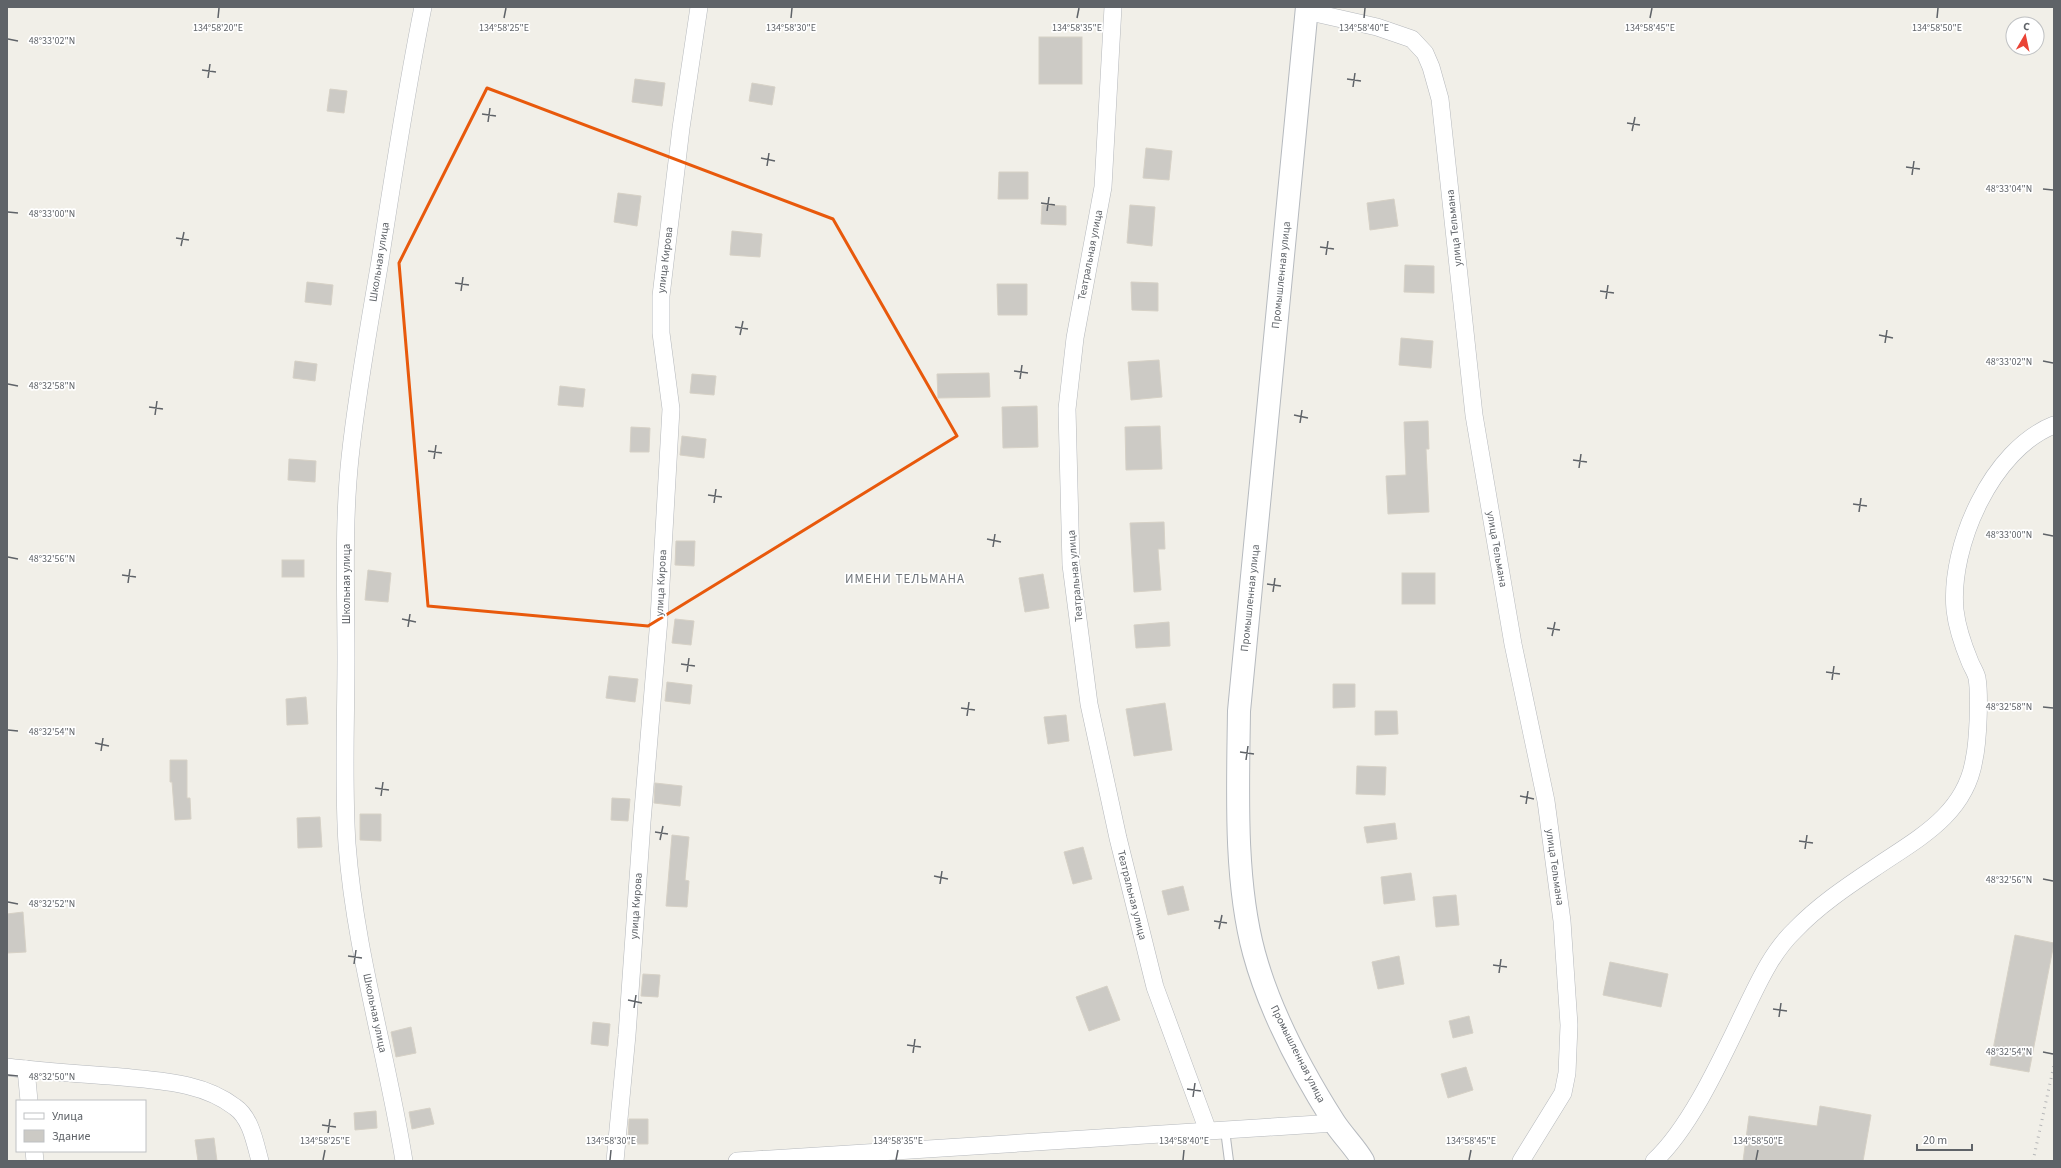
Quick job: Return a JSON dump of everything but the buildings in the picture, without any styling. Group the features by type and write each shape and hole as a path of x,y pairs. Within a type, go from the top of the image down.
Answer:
{"street":[{"name":"Школьная улица","path":"404,1161 394,1098 367,976 355,908 347,845 344,742 346,657 345,559 350,459 408,81 423,7"},
{"name":"улица Кирова","path":"615,1161 627,1035 642,822 659,619 671,409 661,333 661,296 681,128 699,7"},
{"name":"Театральная улица","path":"1113,7 1103,187 1074,338 1067,409 1072,565 1089,704 1122,853 1155,987 1208,1131"},
{"name":"Промышленная улица","path":"1306,9 1239,711 1238,802 1244,893 1254,952 1272,1004 1300,1062 1335,1123 1363,1161"},
{"name":"улица Тельмана","path":"1306,9 1377,27 1412,39 1425,53 1431,67 1440,99 1474,415 1513,644 1546,802 1562,928 1569,1024 1567,1073 1563,1093 1521,1161"},
{"path":"1654,1161 1664,1152 1689,1117 1722,1057 1762,975 1793,931 1814,912 1874,868 1924,836 1952,809 1966,788 1974,761 1977,722 1977,679 1958,632 1955,609 1955,579 1959,554 1968,526 1992,481 2017,447 2040,430 2054,425"},
{"path":"7,1067 26,1070 156,1080 188,1085 213,1094 236,1107 248,1122 260,1161"},
{"path":"26,1070 29,1100"},
{"path":"737,1161 1335,1123"}],"lane":[{"path":"1225,1130 1229,1161"}],"highlighted area":[{"path":"487,88 833,219 957,436 648,626 428,606 399,263"}],"railway":[{"path":"2033,1161 2054,1065"}],"district":[{"name":"ИМЕНИ ТЕЛЬМАНА","path":"905,579"}]}
